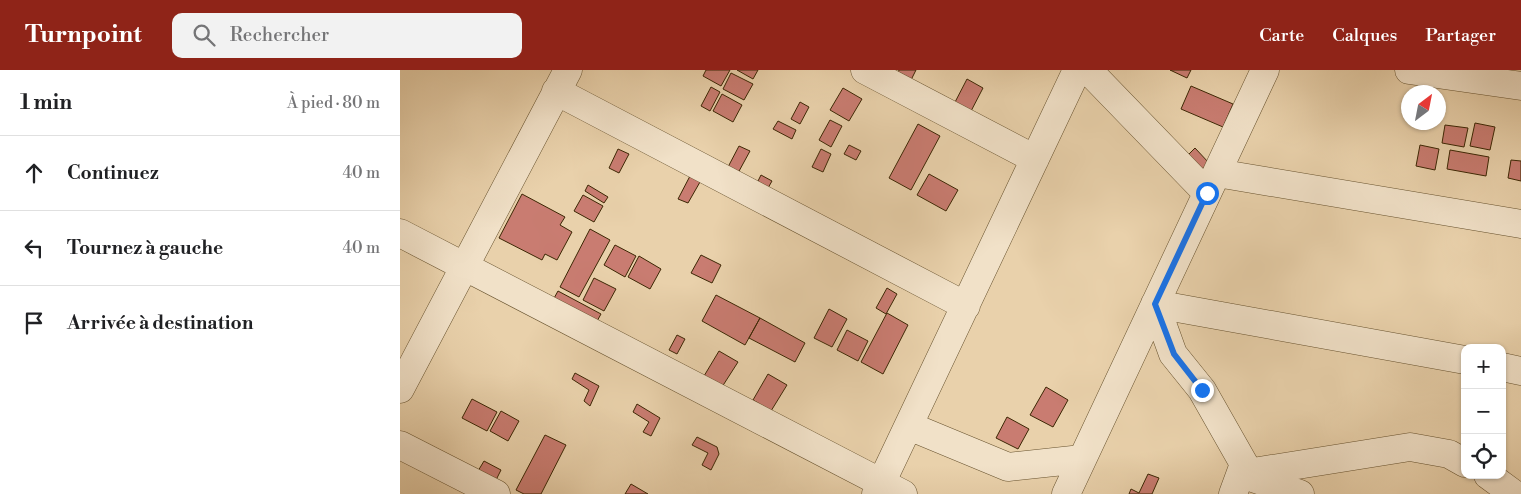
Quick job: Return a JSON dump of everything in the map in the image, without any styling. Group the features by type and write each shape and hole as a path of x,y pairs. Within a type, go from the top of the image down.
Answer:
{"street":[{"path":"865,70 1035,160"},
{"path":"400,233 887,490 909,426 1077,70"},
{"path":"1088,70 1212,183 1521,224"},
{"path":"1066,494 1264,70"},
{"path":"1409,70 1521,86"},
{"path":"400,389 562,81 966,306"},
{"path":"1155,304 1461,359"},
{"path":"1155,304 1174,354 1202,390 1244,464 1237,484"},
{"path":"1506,368 1521,370"},
{"path":"909,426 1008,467 1082,459"},
{"path":"400,445 496,494"},
{"path":"1237,484 1410,446 1449,454 1461,461"},
{"path":"1493,479 1514,494"},
{"path":"1237,484 1300,494"}],"building":[{"path":"706,70 730,70 721,86 703,76"},
{"path":"737,70 758,70 753,79"},
{"path":"899,70 916,70 910,82 897,75"},
{"path":"1170,70 1191,70 1187,78"},
{"path":"731,73 753,84 744,100 723,89"},
{"path":"967,79 983,88 969,115 953,106"},
{"path":"1191,86 1233,104 1223,127 1181,109"},
{"path":"711,87 720,92 710,111 701,106"},
{"path":"843,88 862,99 849,121 830,110"},
{"path":"722,94 742,105 733,122 713,111"},
{"path":"800,102 809,107 800,124 791,119"},
{"path":"830,120 842,126 831,147 819,140"},
{"path":"778,121 796,130 792,139 773,129"},
{"path":"1475,123 1495,127 1490,150 1470,146"},
{"path":"918,124 940,136 911,190 889,178"},
{"path":"1446,125 1468,128 1464,147 1442,143"},
{"path":"849,145 861,151 856,160 844,154"},
{"path":"1420,145 1439,149 1435,170 1416,166"},
{"path":"739,146 750,151 738,173 728,167"},
{"path":"1195,148 1209,163 1200,171 1187,156"},
{"path":"618,149 629,154 619,173 609,168"},
{"path":"821,149 831,154 823,172 812,167"},
{"path":"1450,150 1489,157 1486,176 1447,169"},
{"path":"1511,160 1521,161 1521,181 1508,178"},
{"path":"929,174 958,190 946,211 917,195"},
{"path":"761,175 772,181 768,188 757,183"},
{"path":"690,176 700,182 688,203 678,199"},
{"path":"588,185 608,197 604,203 585,191"},
{"path":"522,194 565,217 560,225 572,232 557,260 545,254 542,260 499,238"},
{"path":"583,195 603,206 594,222 574,211"},
{"path":"590,229 610,240 579,297 560,287"},
{"path":"615,245 636,256 625,277 604,265"},
{"path":"701,255 721,265 712,283 691,273"},
{"path":"639,256 661,269 650,289 628,277"},
{"path":"594,278 616,289 604,311 583,300"},
{"path":"887,288 897,294 886,314 876,308"},
{"path":"558,291 601,314 596,323 553,300"},
{"path":"716,295 760,318 745,345 702,321"},
{"path":"829,309 847,319 832,347 814,338"},
{"path":"887,313 908,325 883,374 861,362"},
{"path":"760,318 805,343 795,362 749,338"},
{"path":"847,330 868,341 858,361 837,350"},
{"path":"677,335 685,339 677,354 669,350"},
{"path":"719,351 738,362 722,387 704,376"},
{"path":"575,373 599,386 590,406 584,401 589,390 572,379"},
{"path":"768,374 787,385 771,411 753,400"},
{"path":"1046,387 1068,400 1053,427 1030,415"},
{"path":"472,399 497,412 487,431 462,418"},
{"path":"637,404 660,418 651,436 643,432 649,422 633,412"},
{"path":"501,411 519,421 508,441 490,431"},
{"path":"1007,417 1029,429 1018,449 996,438"},
{"path":"545,435 566,445 541,494 524,494 516,490"},
{"path":"697,437 717,447 719,454 711,470 702,465 708,453 692,445"},
{"path":"484,461 501,470 496,480 478,471"},
{"path":"1148,474 1159,478 1152,494 1129,494 1131,489 1139,493"},
{"path":"631,484 648,494 625,494"}],"route":[{"path":"1202,390 1174,354 1155,304 1207,193"}]}
